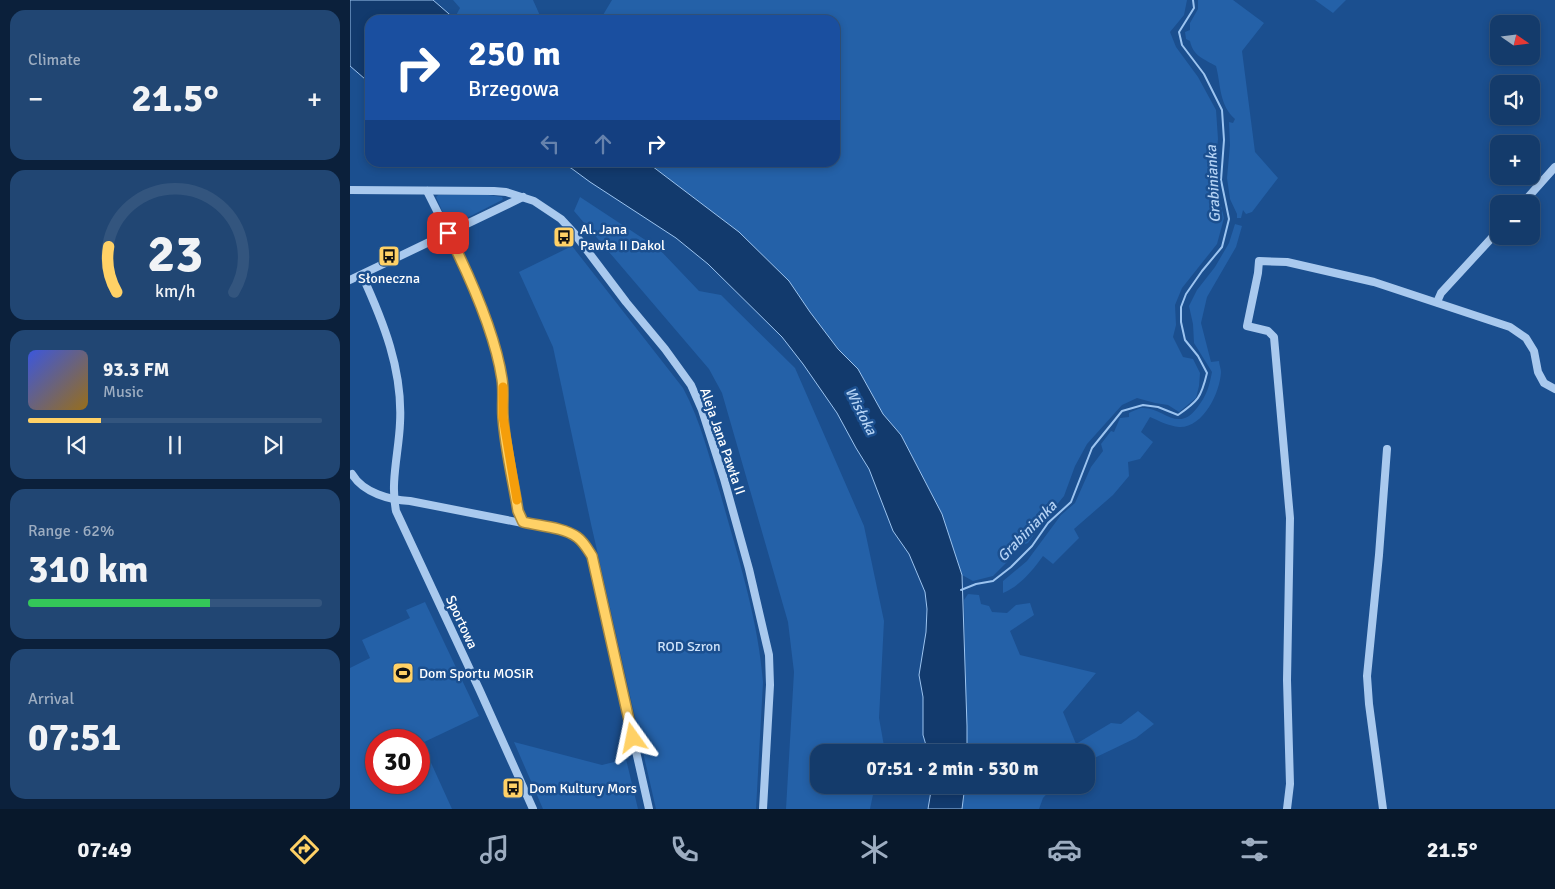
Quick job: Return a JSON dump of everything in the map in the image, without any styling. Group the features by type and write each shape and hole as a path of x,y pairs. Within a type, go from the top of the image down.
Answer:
{"street":[{"path":"1530,195 1555,167"},
{"name":"Aleja Jana Pawła II","path":"350,190 494,191 534,201 557,216 574,233 691,385 702,410 724,479 749,569 768,656 770,685 763,809"},
{"path":"428,191 465,267 498,362 503,380 503,417 518,511 523,522"},
{"path":"350,280 523,197"},
{"path":"1437,302 1441,293 1490,240"},
{"path":"1287,809 1290,784 1287,680 1290,518 1274,337 1268,332 1247,326 1259,261 1287,262 1374,282 1510,327 1526,338 1534,351 1538,372 1544,383 1555,389"},
{"name":"Sportowa","path":"362,274 385,329 398,375 401,421 394,500 396,511 480,690 533,809"},
{"path":"1383,809 1368,704 1367,676 1387,449"},
{"path":"352,474 356,480 368,489 394,500 410,501 563,531 576,537 583,543 592,556 649,809"}],"green space":[{"path":"453,0 533,0 540,15 456,15 460,8"},
{"path":"612,0 1187,0 1184,15 1170,32 1176,47 1198,77 1216,110 1218,139 1214,177 1224,218 1217,244 1182,288 1175,305 1176,325 1173,337 1183,357 1193,359 1200,373 1196,398 1179,412 1168,405 1137,398 1122,405 1087,444 1075,466 1064,496 1028,543 1017,547 1009,560 993,576 973,581 962,575 942,514 901,435 883,414 858,369 838,349 789,281 739,232 653,167 840,167 840,15 603,15"},
{"path":"1198,0 1233,0 1264,23 1242,51 1255,152 1278,178 1252,212 1246,214 1243,210 1241,218 1237,218 1230,199 1227,178 1230,145 1229,122 1233,123 1235,119 1223,101 1216,66 1196,54 1190,41 1186,39 1185,32 1190,30 1190,23 1198,9"},
{"path":"1315,0 1346,0 1333,13"},
{"path":"438,195 488,195 502,197 503,199 453,225 448,224 436,197"},
{"path":"580,197 659,249 699,291 721,295 795,368 864,526 884,621 879,718 884,744 810,744 810,794 873,794 870,809 786,809 794,672 788,622 722,393 709,369 574,211"},
{"path":"1235,224 1242,226 1236,247 1207,297 1201,323 1211,362 1219,361 1221,371 1217,390 1209,408 1196,422 1188,426 1172,426 1150,417 1141,432 1153,442 1140,459 1128,462 1129,476 1113,495 1074,529 1079,538 1053,564 1043,556 1020,582 1003,593 1003,581 1027,561 1061,515 1075,503 1091,467 1103,451 1101,444 1111,431 1114,432 1120,418 1129,417 1129,413 1141,408 1149,408 1176,419 1183,419 1197,408 1203,399 1209,387 1212,372 1194,343 1193,324 1189,306 1197,290 1215,267 1229,243"},
{"name":"ROD Szron","path":"572,246 683,388 705,441 746,588 757,635 763,682 756,809 656,809 553,347 519,272"},
{"path":"968,594 979,595 981,604 989,606 992,612 1007,613 1016,605 1030,603 1034,615 1010,631 1020,655 1096,673 1063,712 1076,744 967,744 964,600"},
{"path":"425,602 479,716 430,739 430,729 365,729 365,794 430,794 430,761 452,809 350,809 350,668 370,658 362,640 410,618 406,610"},
{"path":"1138,711 1154,724 1136,738 1095,758 1095,744 1076,744 1111,723 1121,724"},
{"path":"514,742 602,765 626,759 638,809 543,809"},
{"path":"964,794 1047,794 1039,809 962,809"}],"water":[{"path":"350,0 433,0 450,15 365,15 365,79 350,66"},
{"name":"Wisłoka","path":"569,167 653,167 739,232 789,281 838,349 858,369 883,414 901,435 942,514 962,575 967,744 926,744 923,735 923,697 919,675 926,632 927,609 925,592 909,554 893,531 869,469 837,413 782,337 708,264 676,238"},
{"path":"930,794 964,794 962,809 928,809"}],"waterway":[{"name":"Grabinianka","path":"961,590 976,584 993,581 1011,567 1032,546 1048,523 1071,502 1092,448 1122,411 1143,405 1158,407 1178,415 1198,398 1203,388 1207,373 1198,356 1185,340 1181,322 1181,307 1186,294 1222,247 1229,219 1221,180 1224,140 1222,110 1204,74 1182,45 1179,32 1194,8 1193,0"}],"slow traffic":[{"path":"503,387 503,417 517,500"}],"place":[{"name":"Al. Jana Pawła II Dakol","path":"564,237"},
{"name":"Słoneczna","path":"389,256"},
{"name":"Dom Sportu MOSiR","path":"403,673"},
{"name":"Dom Kultury Mors","path":"513,788"}],"route":[{"path":"448,233 465,267 483,314 503,380 503,417 518,511 523,522 563,531 576,537 592,556 633,738"}]}
